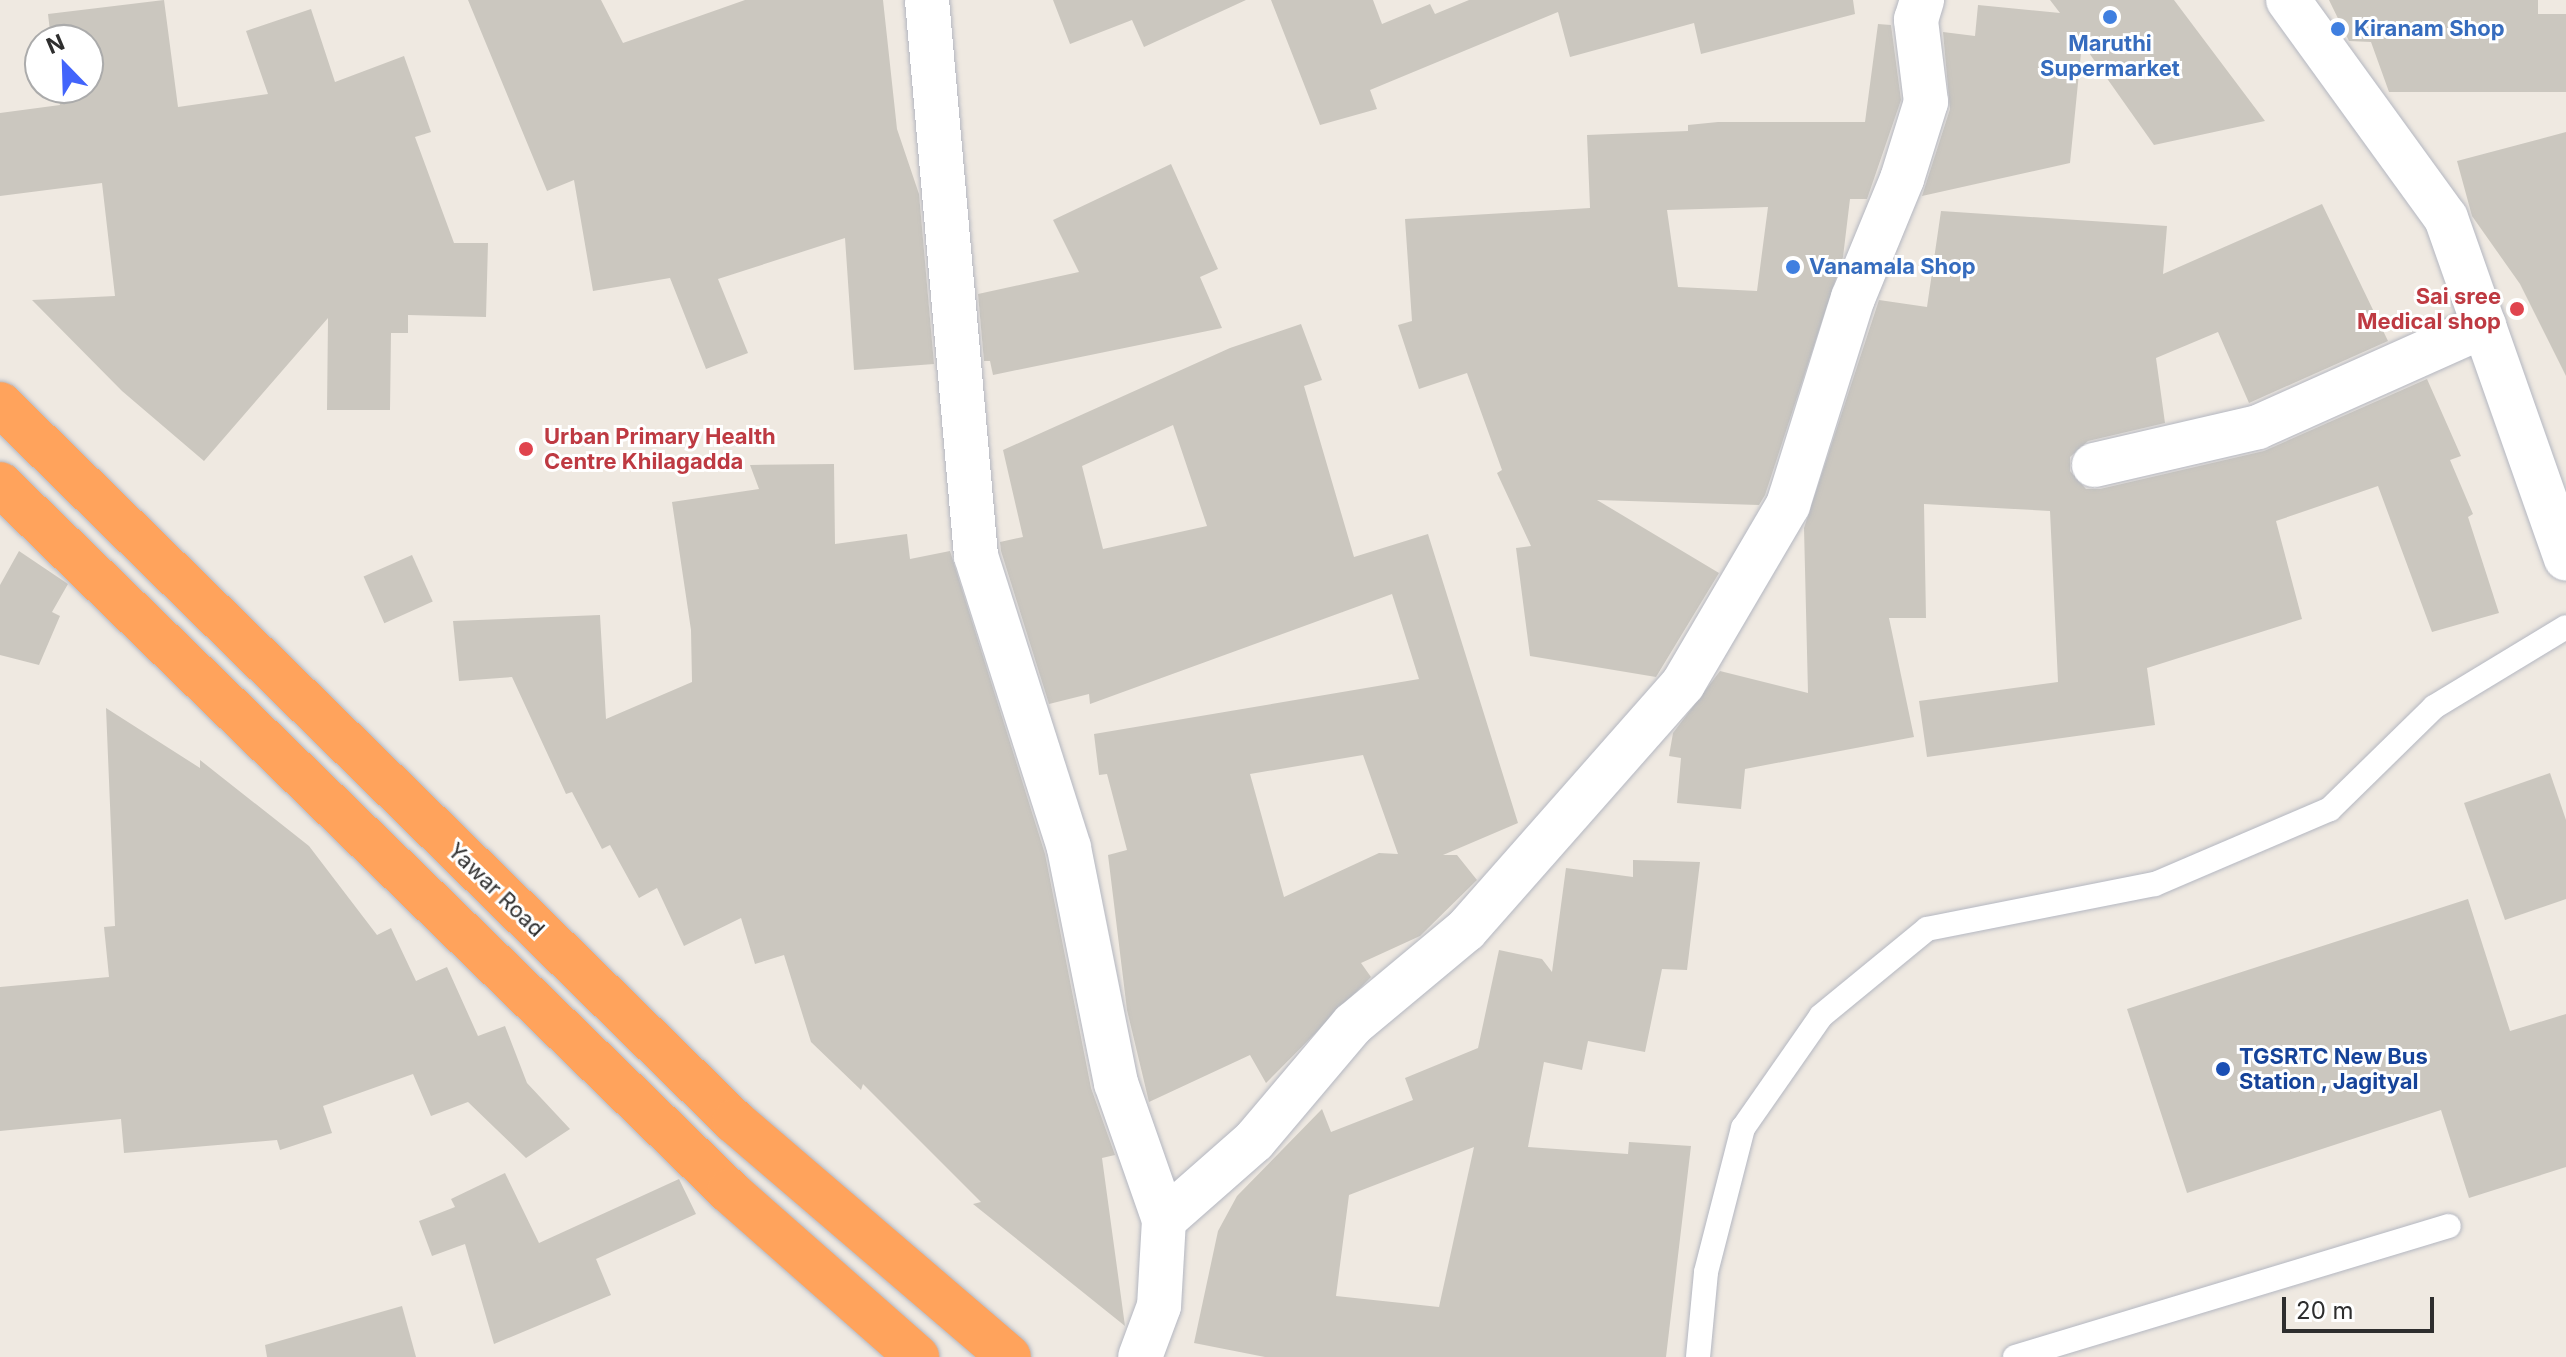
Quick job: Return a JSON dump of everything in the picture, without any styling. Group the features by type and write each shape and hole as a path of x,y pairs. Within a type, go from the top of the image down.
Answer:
{"highway":[{"name":"Yawar Road","path":"0,404 734,1121 1009,1357"},
{"path":"0,484 729,1191 917,1357"}],"street":[{"path":"927,0 976,556 1069,848 1116,1083 1164,1220 1159,1306 1140,1357"},
{"path":"1164,1220 1254,1141 1353,1024 1466,930 1683,684 1788,505 1853,298 1902,179 1926,102 1916,20 1922,0"},
{"path":"2288,0 2446,218 2566,558"},
{"path":"2094,465 2258,427 2484,326"}],"lane":[{"path":"1698,1357 1706,1272 1743,1128 1821,1016 1927,929 2155,884 2330,809 2434,707 2566,627"},
{"path":"2015,1357 2449,1226"}],"building":[{"path":"164,0 178,107 268,94 246,31 311,9 335,82 404,56 431,132 415,137 454,243 488,243 486,317 408,315 408,333 391,333 390,410 327,410 328,318 204,461 122,391 32,300 115,296 102,183 0,196 0,113 60,104 104,104 104,24 49,24 48,14"},
{"path":"468,0 601,0 623,43 745,0 883,0 897,129 919,194 934,364 854,370 845,238 718,279 748,353 706,369 670,278 593,291 574,180 547,191"},
{"path":"1053,0 1246,0 1144,47 1132,20 1070,44"},
{"path":"1271,0 1373,0 1382,24 1430,4 1435,14 1469,0 1853,0 1855,14 1701,54 1694,23 1570,57 1558,12 1370,90 1377,109 1320,125"},
{"path":"2050,0 2174,0 2265,121 2154,145 2082,43 2070,163 1922,196 1950,109 1943,32 1975,36 1978,5 2060,13"},
{"path":"2329,0 2538,0 2538,14 2566,14 2566,92 2389,92 2371,42 2349,41"},
{"path":"1878,24 1891,25 1901,100 1867,199 1850,199 1843,257 1765,495 1759,505 1597,500 1719,573 1656,677 1530,656 1516,548 1531,546 1497,473 1502,470 1467,373 1419,389 1398,325 1412,321 1405,219 1590,208 1587,135 1688,131 1688,125 1718,122 1865,122","holes":["1768,207 1757,291 1678,287 1667,210"]},
{"path":"2566,132 2566,376 2520,284 2472,216 2457,161"},
{"path":"1171,164 1218,269 1200,277 1222,328 993,375 990,361 984,361 978,294 1079,272 1053,220"},
{"path":"2322,204 2388,341 2249,403 2218,332 2156,358 2165,423 2088,441 2070,457 2070,471 2086,489 2100,489 2264,451 2427,379 2461,456 2450,460 2473,514 2468,517 2499,613 2432,632 2378,486 2276,521 2302,619 2147,668 2155,725 1927,757 1919,701 2058,682 2050,511 1924,504 1926,618 1889,618 1914,737 1745,769 1741,809 1677,803 1681,758 1669,756 1673,733 1720,671 1808,693 1804,528 1879,300 1927,307 1941,211 2167,226 2163,274"},
{"path":"1301,324 1322,380 1304,386 1354,557 1428,534 1518,823 1443,855 1457,855 1477,880 1420,936 1361,963 1371,977 1266,1083 1250,1055 1149,1102 1127,1010 1108,855 1127,850 1107,774 1099,775 1094,734 1419,679 1392,594 1090,704 1089,694 1049,704 1001,551 1000,542 1023,537 1003,450 1230,348","holes":["1173,425 1207,526 1103,549 1082,466","1363,755 1398,854 1379,853 1284,897 1250,774"]},
{"path":"834,464 835,544 907,534 910,559 950,551 1045,854 1091,1088 1115,1155 1102,1158 1125,1326 973,1204 981,1202 863,1084 861,1090 811,1042 784,955 755,964 741,918 684,946 657,888 639,898 610,845 602,849 572,792 566,794 512,677 459,681 453,621 600,615 606,719 692,682 691,630 672,502 759,489 750,465"},
{"path":"19,551 68,584 52,612 60,616 39,665 0,655 0,585"},
{"path":"412,555 433,602 384,623 364,577"},
{"path":"106,708 200,768 200,760 309,846 377,935 391,928 416,981 447,967 478,1036 505,1026 527,1083 570,1129 526,1158 468,1102 431,1116 413,1074 323,1106 332,1133 280,1150 277,1140 124,1153 121,1119 0,1131 0,987 109,977 104,927 115,926"},
{"path":"2550,773 2566,820 2566,899 2505,920 2464,803"},
{"path":"1633,860 1700,862 1687,970 1662,969 1645,1052 1588,1041 1582,1070 1544,1062 1528,1147 1628,1154 1629,1142 1691,1146 1666,1357 1265,1357 1194,1343 1218,1231 1237,1196 1322,1109 1331,1132 1413,1100 1405,1078 1478,1048 1499,950 1542,959 1552,972 1566,868 1633,877","holes":["1474,1147 1439,1307 1336,1296 1349,1195"]},
{"path":"2468,899 2510,1031 2566,1014 2566,1167 2469,1198 2441,1110 2187,1193 2127,1009"},
{"path":"505,1173 539,1243 679,1179 696,1214 596,1259 611,1295 494,1344 465,1244 432,1256 419,1221 455,1207 451,1199"},
{"path":"402,1306 416,1357 267,1357 265,1345"}],"place":[{"name":"Maruthi Supermarket","path":"2110,17"},
{"name":"Kiranam Shop","path":"2338,29"},
{"name":"Vanamala Shop","path":"1793,267"},
{"name":"Sai sree Medical shop","path":"2517,309"},
{"name":"Urban Primary Health Centre Khilagadda","path":"526,449"},
{"name":"TGSRTC New Bus Station , Jagityal","path":"2223,1069"}]}
